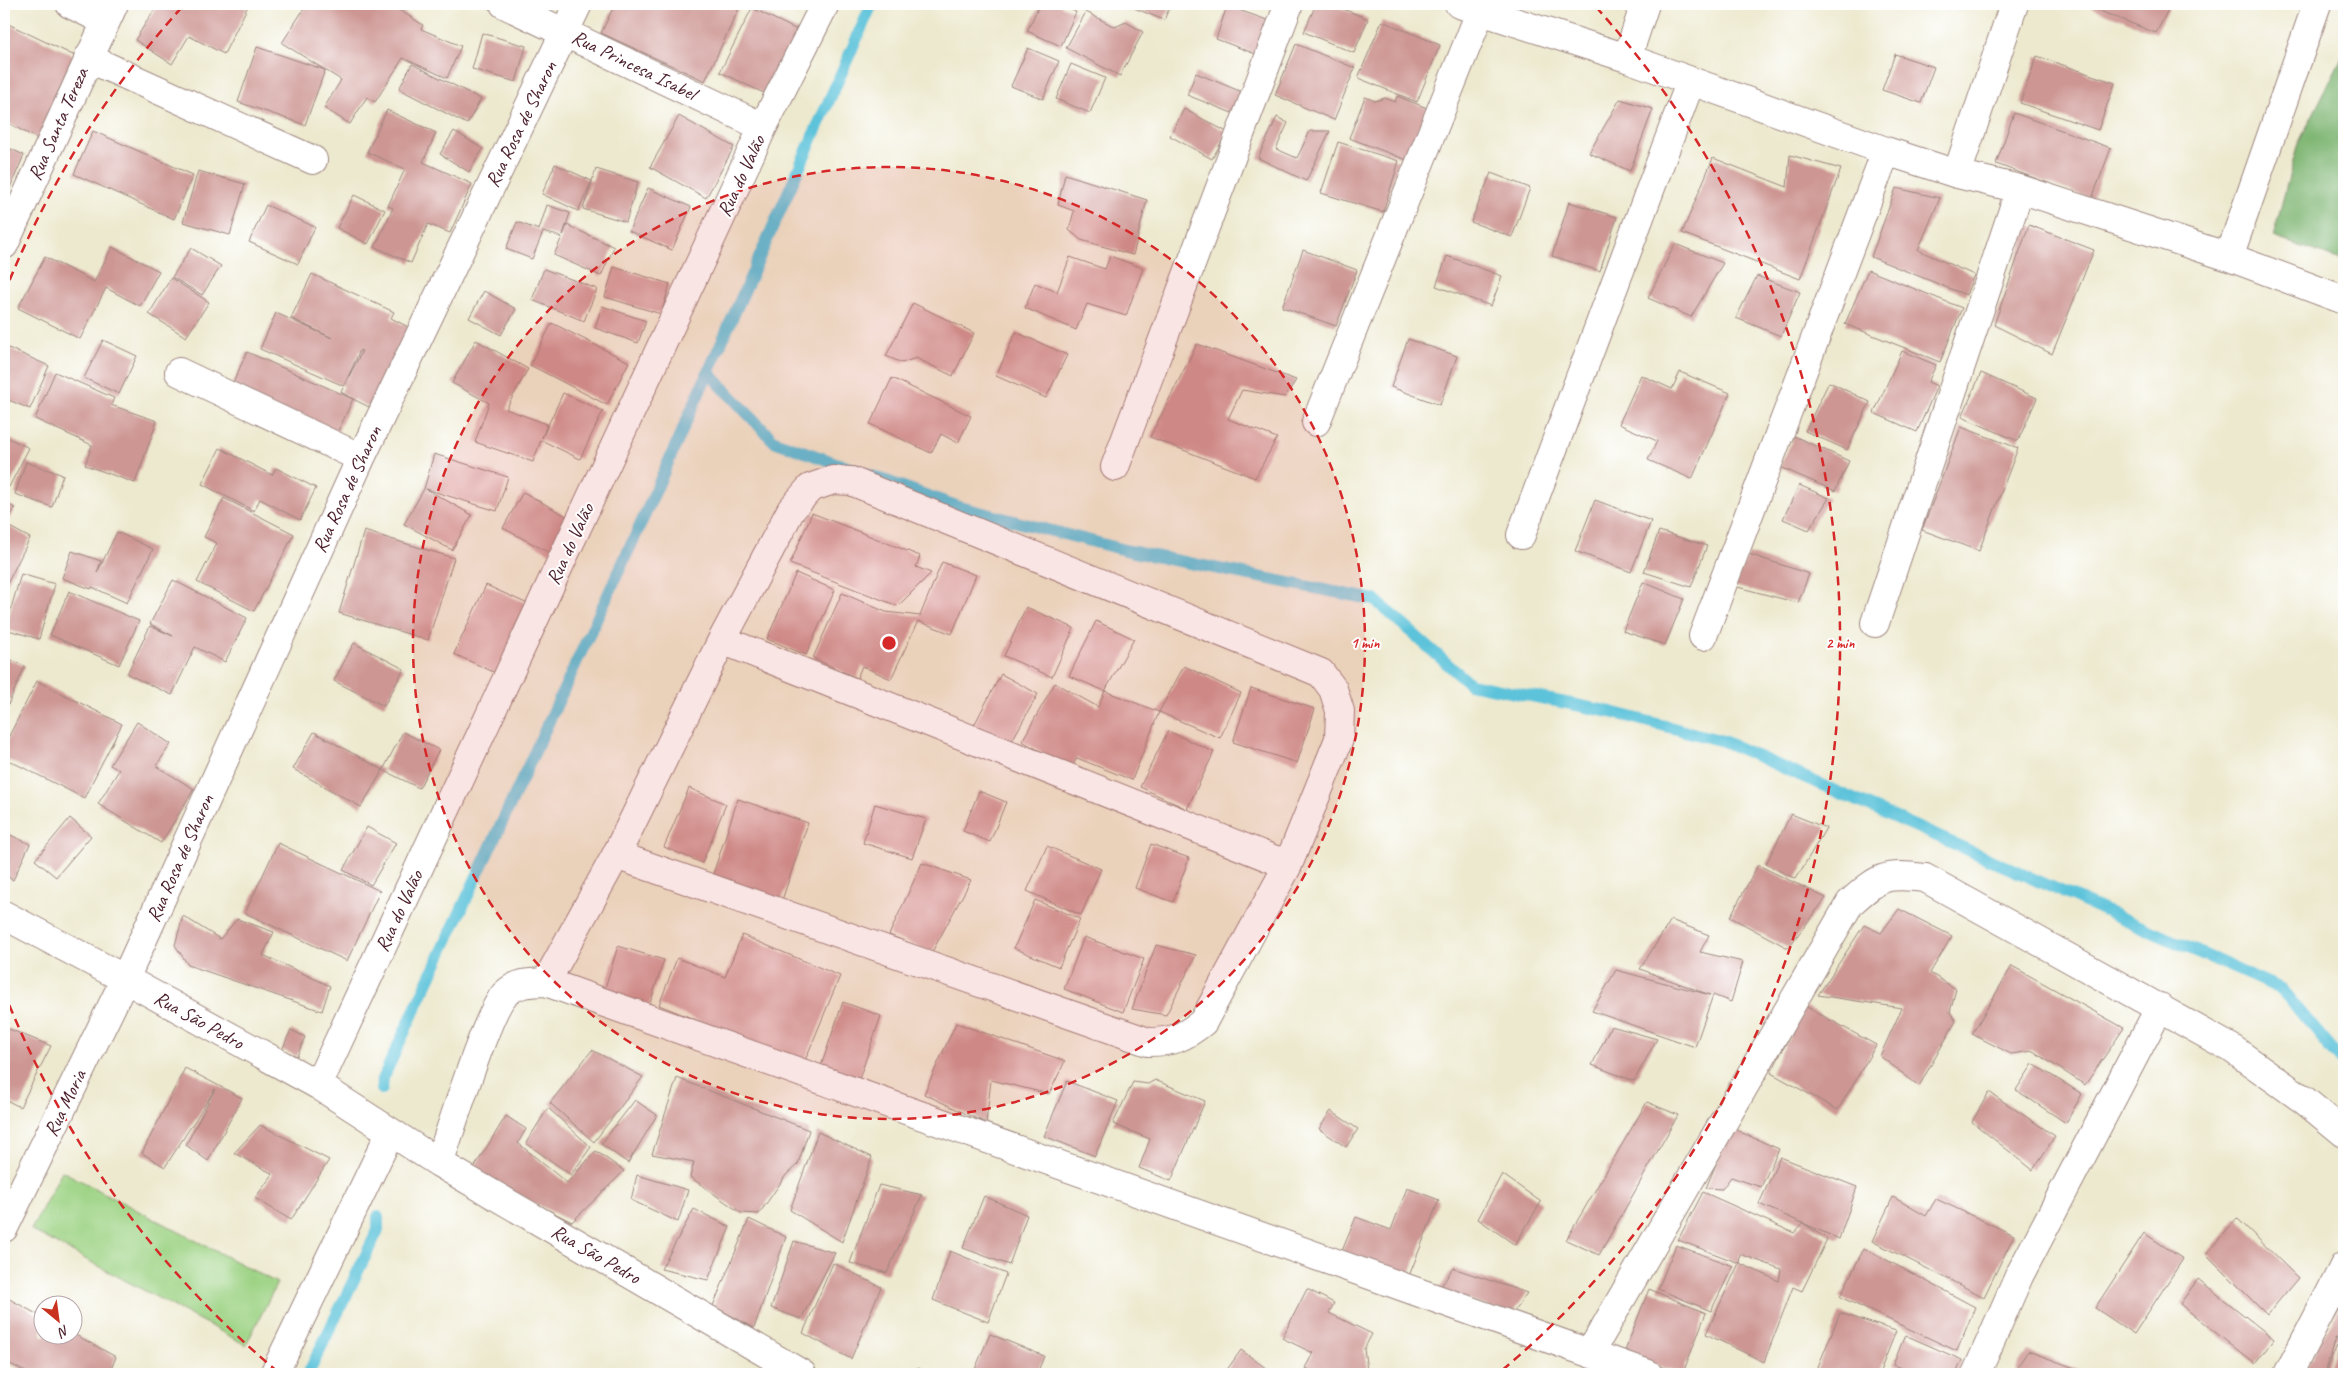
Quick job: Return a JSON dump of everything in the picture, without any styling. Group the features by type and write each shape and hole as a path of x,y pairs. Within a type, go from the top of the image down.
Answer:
{"street":[{"path":"70,4 109,12"},
{"name":"Rua Princesa Isabel","path":"504,4 763,127"},
{"name":"Rua Rosa de Sharon","path":"125,979 361,458 578,4"},
{"name":"Rua do Valão","path":"318,1085 763,127 825,4"},
{"path":"1115,467 1289,4"},
{"path":"1627,58 1644,4"},
{"path":"1957,174 2014,4"},
{"path":"2229,258 2318,4"},
{"path":"1316,422 1470,7 1627,58 1690,83 1886,151 1957,174 2020,189 2229,258 2344,300"},
{"name":"Rua Santa Tereza","path":"5,238 109,12"},
{"path":"88,58 313,160"},
{"path":"1521,535 1690,83"},
{"path":"1703,636 1886,151"},
{"path":"1875,623 2020,189"},
{"path":"179,372 361,458"},
{"path":"546,982 616,855 722,640 791,510 810,488 833,480 851,481 1321,674 1333,689 1340,711 1339,739 1288,864 1203,1022 1188,1034 1170,1042 1148,1042 616,855"},
{"path":"722,640 1288,864"},
{"path":"1590,1354 1850,903 1874,882 1898,875 1925,878 2231,1048 2304,1100 2344,1133"},
{"name":"Rua São Pedro","path":"4,915 318,1085 439,1163 802,1374"},
{"name":"Rua Moria","path":"4,1228 125,979"},
{"path":"439,1163 491,1017 504,994 520,983 546,982 1648,1374"},
{"path":"1976,1374 2019,1276 2160,1007"},
{"path":"274,1374 390,1133"},
{"path":"2288,1374 2344,1266"}],"green space":[{"path":"2344,53 2344,261 2273,237 2297,146"},
{"path":"62,1171 277,1283 246,1345 31,1230"}],"building":[{"path":"158,4 175,4 185,10 188,4 243,4 248,6 224,54 189,36 172,64 135,40"},
{"path":"307,4 390,4 423,25 421,29 461,46 447,78 403,58 375,102 367,97 350,124 324,108 341,80 282,43"},
{"path":"615,4 741,4 705,81 601,33"},
{"path":"1040,4 1057,4 1076,12 1061,46 1027,31"},
{"path":"1124,4 1171,4 1164,20"},
{"path":"1316,4 1331,4 1368,19 1354,53 1304,32"},
{"path":"2088,4 2171,4 2156,33 2087,6"},
{"path":"1227,6 1273,22 1261,56 1216,39"},
{"path":"752,8 799,31 768,95 720,72"},
{"path":"1086,12 1115,27 1126,22 1143,32 1120,76 1066,48"},
{"path":"1382,21 1440,45 1417,102 1358,78"},
{"path":"4,22 75,56 38,139 4,121 4,93 6,88 4,87"},
{"path":"482,33 526,46 516,82 472,69"},
{"path":"1296,44 1355,68 1334,120 1275,95"},
{"path":"257,47 325,70 305,125 238,102"},
{"path":"1028,48 1059,61 1043,99 1011,86"},
{"path":"1895,54 1934,67 1921,103 1882,90"},
{"path":"2037,56 2115,83 2098,130 2020,103"},
{"path":"412,64 481,99 467,124 399,89"},
{"path":"1071,64 1105,78 1090,113 1056,99"},
{"path":"1196,73 1242,92 1232,113 1187,95"},
{"path":"1397,96 1427,108 1407,160 1349,138 1365,97 1375,101 1385,98 1395,102"},
{"path":"1620,99 1653,109 1630,171 1589,153"},
{"path":"1184,109 1227,132 1212,159 1170,136"},
{"path":"387,110 436,133 423,162 472,184 450,233 428,224 411,263 375,247 393,208 388,206 405,169 367,152"},
{"path":"2014,113 2111,148 2092,199 1996,164"},
{"path":"679,116 734,147 706,198 650,167"},
{"path":"1277,117 1288,123 1276,149 1297,158 1310,131 1330,131 1306,181 1258,158"},
{"path":"93,131 193,175 174,219 74,174"},
{"path":"454,131 483,149 469,172 440,154"},
{"path":"1338,142 1399,161 1383,212 1321,193"},
{"path":"4,146 24,155 9,190 4,187"},
{"path":"1790,155 1841,169 1800,279 1682,233 1713,158 1787,187"},
{"path":"555,164 592,181 578,211 542,194"},
{"path":"596,169 638,182 626,222 583,209"},
{"path":"198,171 245,184 230,235 183,222"},
{"path":"1491,173 1530,188 1512,237 1471,222"},
{"path":"1065,174 1147,200 1133,255 1081,240 1069,230 1074,211 1058,205"},
{"path":"648,188 691,207 672,250 629,231"},
{"path":"1896,188 1940,198 1918,250 1974,275 1966,295 1871,257"},
{"path":"354,195 385,210 368,244 337,228"},
{"path":"1569,202 1617,217 1600,271 1552,256"},
{"path":"266,205 315,227 298,264 249,242"},
{"path":"547,205 570,213 563,235 567,225 614,247 601,276 554,255 562,237 543,232 532,259 506,249 517,222 539,230"},
{"path":"2029,225 2094,250 2052,354 1994,325"},
{"path":"1675,244 1723,263 1691,317 1648,298"},
{"path":"112,247 159,271 140,306 106,288 80,339 18,308 45,257 94,282"},
{"path":"191,248 221,266 202,295 172,277"},
{"path":"1303,250 1357,270 1336,326 1282,307"},
{"path":"1110,256 1143,268 1126,316 1087,304 1076,330 1025,308 1035,283 1057,292 1070,257 1105,269"},
{"path":"1447,256 1502,276 1491,306 1436,286"},
{"path":"614,267 670,284 661,314 605,297"},
{"path":"544,269 597,289 584,321 532,300"},
{"path":"1868,270 1962,308 1940,362 1845,324"},
{"path":"312,274 394,312 391,318 410,328 369,407 341,392 362,351 360,350 344,386 260,349 276,313 332,338 291,318"},
{"path":"1757,276 1800,292 1781,336 1736,318"},
{"path":"171,278 209,302 186,337 149,314"},
{"path":"484,291 516,309 501,335 469,318"},
{"path":"913,303 974,333 953,376 916,358 902,363 886,356"},
{"path":"602,306 646,321 638,343 595,328"},
{"path":"552,323 629,362 607,405 530,365"},
{"path":"1016,332 1067,355 1046,398 996,376"},
{"path":"1408,339 1457,356 1440,405 1391,387"},
{"path":"103,340 137,356 119,394 84,378"},
{"path":"476,340 528,369 506,409 547,424 542,438 563,393 603,411 580,459 541,440 533,462 475,442 489,403 452,383"},
{"path":"1197,344 1296,380 1285,397 1242,390 1228,419 1277,438 1255,478 1150,437"},
{"path":"4,346 49,366 30,409 4,398"},
{"path":"1902,351 1936,365 1928,382 1937,386 1917,432 1874,413"},
{"path":"247,352 353,399 334,440 228,394"},
{"path":"55,372 114,398 111,405 157,421 135,483 85,465 92,445 35,419"},
{"path":"1680,372 1730,393 1692,479 1648,460 1657,441 1619,424 1641,375 1672,389"},
{"path":"1981,373 2037,398 2018,441 1962,417"},
{"path":"892,378 971,416 958,443 941,434 931,453 870,424"},
{"path":"1829,382 1870,402 1847,450 1805,431"},
{"path":"1961,427 2018,448 1979,551 1922,530"},
{"path":"4,436 29,448 9,487 4,484"},
{"path":"1794,436 1849,461 1835,491 1780,467"},
{"path":"220,448 272,475 276,468 316,488 300,520 260,499 254,511 202,484"},
{"path":"434,454 508,477 497,511 426,489 472,515 452,550 404,524 424,489"},
{"path":"26,462 63,475 52,507 15,494"},
{"path":"2344,470 2344,494 2337,493"},
{"path":"1799,485 1829,498 1809,530 1783,519"},
{"path":"523,492 570,518 550,553 503,528"},
{"path":"224,498 294,534 254,611 197,582 217,543 204,537"},
{"path":"1595,500 1651,521 1631,572 1575,551"},
{"path":"4,502 15,508 6,525 30,538 4,590"},
{"path":"812,513 920,556 916,567 931,573 898,606 790,564"},
{"path":"364,531 454,558 428,640 339,613"},
{"path":"1659,531 1707,546 1691,587 1644,572"},
{"path":"117,532 153,549 127,603 92,587 91,589 62,578 72,551 101,561 97,573"},
{"path":"1749,554 1809,574 1798,603 1734,586"},
{"path":"942,562 976,575 952,634 918,621 891,679 862,666 857,678 813,658 842,593 886,612 920,616"},
{"path":"796,573 835,590 806,655 767,639"},
{"path":"21,574 55,584 39,639 5,629"},
{"path":"173,580 247,618 225,662 195,647 172,695 127,674 150,626 173,636 150,624"},
{"path":"1643,582 1684,599 1665,645 1623,631"},
{"path":"486,585 530,605 498,674 454,654"},
{"path":"69,591 139,621 119,665 50,635"},
{"path":"1026,607 1074,628 1052,677 1004,656"},
{"path":"1096,621 1134,639 1105,691 1069,676"},
{"path":"354,643 404,669 384,706 334,681"},
{"path":"4,657 25,666 4,714"},
{"path":"1184,666 1241,693 1220,738 1159,712"},
{"path":"1001,674 1038,694 1009,746 973,727"},
{"path":"37,681 122,724 84,798 4,758 4,746"},
{"path":"1055,683 1098,707 1105,691 1159,712 1132,780 1077,758 1071,768 1022,741"},
{"path":"1251,688 1315,709 1297,763 1233,742"},
{"path":"137,722 171,744 156,766 194,789 161,843 98,804 119,770 110,765"},
{"path":"1168,731 1214,752 1187,809 1140,787"},
{"path":"314,732 383,770 361,807 293,769"},
{"path":"403,732 439,750 419,788 383,770"},
{"path":"689,788 726,804 702,863 664,847"},
{"path":"979,791 1006,802 990,842 963,831"},
{"path":"738,799 808,823 782,900 712,877"},
{"path":"875,804 926,819 912,858 863,843"},
{"path":"1791,814 1826,828 1796,879 1766,864"},
{"path":"70,818 91,836 56,877 35,860"},
{"path":"367,827 396,843 371,885 343,870"},
{"path":"4,832 30,844 13,880 4,875"},
{"path":"278,843 380,891 347,961 245,913"},
{"path":"1151,844 1189,858 1173,902 1135,888"},
{"path":"1047,846 1101,869 1081,915 1027,891"},
{"path":"922,863 971,880 932,952 889,935"},
{"path":"1758,865 1826,898 1788,948 1730,917"},
{"path":"1035,900 1080,919 1059,967 1014,948"},
{"path":"1899,909 1952,936 1930,973 1956,989 1950,1012 1956,1021 1919,1086 1880,1056 1902,1008 1818,995 1864,925 1881,933"},
{"path":"183,916 220,939 237,919 274,932 263,955 330,986 322,1011 188,965 175,945"},
{"path":"1671,920 1709,935 1700,952 1743,962 1731,1002 1713,995 1695,1047 1592,1011 1616,970 1710,995 1640,969"},
{"path":"742,935 840,976 804,1063 659,1005 677,958 725,977"},
{"path":"1084,937 1144,959 1123,1012 1064,989"},
{"path":"1156,945 1196,955 1166,1015 1132,1009"},
{"path":"618,946 664,960 649,1006 604,991"},
{"path":"2012,966 2124,1028 2085,1085 2033,1051 2011,1054 1972,1034"},
{"path":"843,1002 881,1016 859,1079 821,1066"},
{"path":"1805,1006 1876,1045 1838,1110 1771,1073"},
{"path":"956,1023 1065,1061 1049,1094 991,1080 986,1123 924,1094"},
{"path":"1611,1026 1657,1039 1634,1081 1592,1065"},
{"path":"4,1027 51,1046 20,1107 4,1099"},
{"path":"291,1030 305,1037 297,1056 282,1050"},
{"path":"592,1050 643,1077 594,1142 550,1103"},
{"path":"2033,1064 2082,1094 2066,1123 2016,1090"},
{"path":"185,1068 242,1098 208,1161 186,1145 215,1089 165,1167 142,1153"},
{"path":"677,1078 809,1130 798,1164 786,1175 759,1214 741,1213 690,1177 694,1162 652,1154"},
{"path":"1155,1080 1205,1101 1171,1181 1139,1168 1150,1139 1113,1124 1133,1082 1148,1084"},
{"path":"1067,1081 1118,1101 1095,1156 1044,1136"},
{"path":"1989,1092 2055,1136 2033,1170 1972,1122"},
{"path":"635,1100 657,1115 628,1163 601,1144"},
{"path":"1647,1102 1678,1115 1599,1255 1566,1240"},
{"path":"548,1108 591,1147 571,1175 526,1143"},
{"path":"1331,1111 1358,1129 1346,1147 1319,1129"},
{"path":"506,1116 526,1129 518,1143 567,1183 596,1151 624,1171 572,1222 472,1171"},
{"path":"260,1125 329,1160 291,1220 255,1198 273,1174 234,1153"},
{"path":"1731,1128 1779,1149 1761,1187 1731,1177 1722,1189 1706,1188"},
{"path":"818,1132 872,1157 842,1242 790,1210"},
{"path":"1780,1157 1857,1187 1839,1239 1759,1204"},
{"path":"1502,1174 1541,1202 1515,1245 1478,1219"},
{"path":"637,1175 688,1190 678,1222 631,1200"},
{"path":"879,1185 922,1195 887,1273 850,1263"},
{"path":"1407,1188 1439,1200 1409,1276 1342,1251 1356,1217 1391,1230"},
{"path":"1703,1192 1794,1233 1803,1223 1827,1239 1802,1291 1793,1287 1764,1362 1706,1334 1739,1263 1678,1240","holes":["1740,1254 1781,1269 1779,1281 1739,1263"]},
{"path":"984,1196 1027,1215 1009,1265 963,1248"},
{"path":"1893,1197 1926,1216 1936,1199 2014,1235 1984,1297 1872,1241"},
{"path":"694,1209 730,1227 708,1280 661,1269"},
{"path":"2237,1218 2298,1278 2267,1315 2206,1254"},
{"path":"749,1219 786,1237 754,1328 713,1306"},
{"path":"2144,1233 2183,1259 2134,1334 2095,1308"},
{"path":"794,1241 835,1253 801,1319 771,1308"},
{"path":"1676,1245 1733,1266 1711,1311 1658,1289"},
{"path":"1864,1248 1975,1307 1957,1351 1840,1297"},
{"path":"950,1251 1006,1274 988,1322 933,1300"},
{"path":"833,1263 881,1287 851,1359 803,1333"},
{"path":"1453,1268 1527,1293 1512,1314 1438,1291"},
{"path":"2198,1279 2274,1339 2255,1364 2180,1304"},
{"path":"1307,1289 1334,1303 1329,1313 1372,1334 1364,1349 1367,1370 1365,1374 1318,1374 1305,1368 1313,1353 1282,1338"},
{"path":"1649,1289 1706,1313 1683,1373 1623,1356"},
{"path":"4,1296 32,1311 32,1346 82,1346 82,1338 116,1357 109,1374 30,1374 4,1361"},
{"path":"2344,1299 2344,1341 2335,1338 2325,1374 2309,1374 2305,1369"},
{"path":"1840,1313 1896,1331 1879,1374 1815,1374"},
{"path":"990,1334 1044,1356 1037,1374 973,1374"},
{"path":"1905,1335 1962,1360 1956,1374 1917,1374 1893,1365"},
{"path":"2336,1346 2344,1348 2344,1374 2326,1374"},
{"path":"1241,1350 1274,1374 1224,1374"},
{"path":"2028,1351 2091,1374 2023,1374 2015,1370"},
{"path":"918,1368 932,1374 915,1374"}],"waterway":[{"path":"382,1089 383,1078 638,530 872,4"},
{"path":"708,372 774,441 956,506 1129,551 1375,600 1470,684 1611,712 1723,741 2281,989 2344,1064"},
{"path":"308,1374 378,1230 378,1217"}]}
